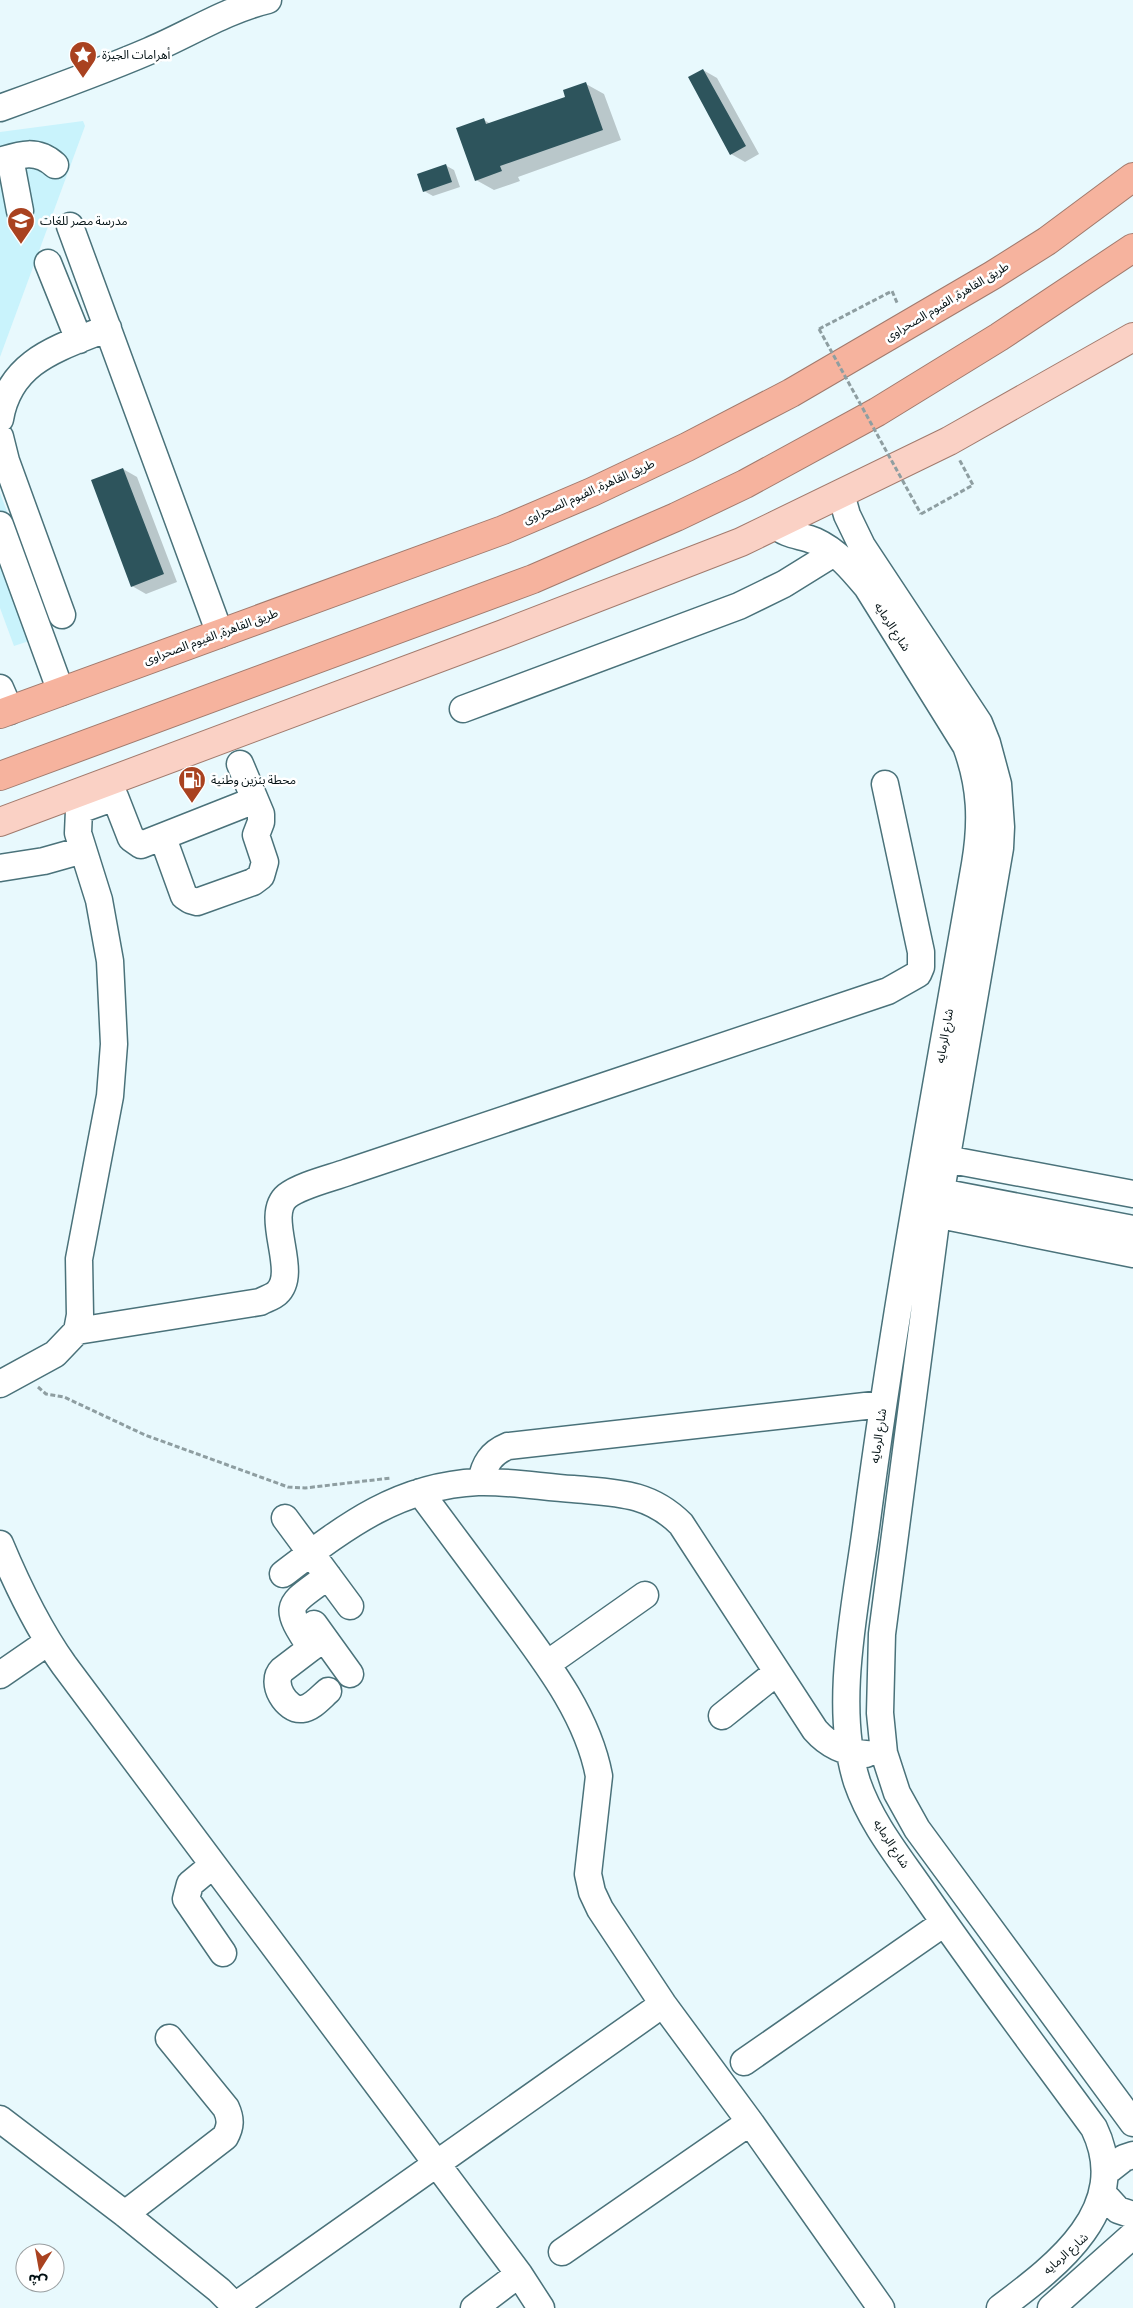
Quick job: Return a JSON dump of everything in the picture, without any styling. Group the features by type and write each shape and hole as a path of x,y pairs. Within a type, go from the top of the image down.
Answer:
{"highway":[{"name":"طريق القاهرة, الفيوم الصحراوى","path":"3,704 61,692 503,530 592,492 687,447 790,393 907,326 1047,241 1133,177"},
{"path":"0,776 533,579 676,517 745,484 877,412 999,337 1133,248"}],"main road":[{"path":"0,822 77,802 741,542 949,441 1133,337"}],"street":[{"path":"0,108 110,68 191,32 215,19 268,0"},
{"path":"20,211 5,159 34,153 42,155 55,165"},
{"path":"70,226 220,634"},
{"path":"48,264 79,340"},
{"path":"0,419 6,395 21,373 42,356 108,328"},
{"path":"0,437 6,461 62,615"},
{"name":"شارع الرمايه","path":"841,494 847,515 870,558 979,724 989,750 998,784 1001,827 1000,848 935,1157"},
{"path":"0,525 5,553 61,692"},
{"name":"شارع الرمايه","path":"776,525 785,532 813,540 834,552 867,587 966,746 978,783 981,822 979,841 928,1201 884,1611 879,1687 881,1734 884,1753 897,1793 917,1829 1133,2123"},
{"path":"463,709 739,606 784,584 834,552"},
{"path":"163,838 183,893 190,900 197,902 253,882 261,876 265,867 264,856 256,838 262,818 240,764"},
{"path":"77,1331 260,1302 277,1293 285,1278 280,1214 283,1202 288,1196 298,1191 348,1172 888,992 908,982 918,974 921,967 921,952 885,784"},
{"path":"10,1379 55,1354 77,1331 80,1315 79,1259 110,1096 114,1044 112,992 106,931 99,900 78,833 77,802 115,797 134,842 146,845 255,800"},
{"path":"0,868 44,861 83,850"},
{"path":"935,1157 1133,1194"},
{"path":"928,1201 1133,1229"},
{"path":"928,1201 1133,1254"},
{"name":"شارع الرمايه","path":"928,1201 883,1404 849,1651 847,1697 850,1752 858,1784 874,1820 944,1923 1101,2138 1110,2170 1108,2199 1099,2220 1082,2242 1000,2308"},
{"path":"480,1482 486,1462 508,1446 883,1404"},
{"path":"283,1574 363,1516 387,1504 420,1492 480,1482 622,1493 649,1501 661,1507 681,1524 819,1735 833,1746 850,1752 868,1755 884,1753"},
{"path":"420,1492 547,1664 583,1726 596,1761 599,1783 588,1874 592,1892 600,1909 663,2004 750,2122 881,2308"},
{"path":"285,1518 350,1606"},
{"path":"0,1544 17,1584 48,1642 519,2274 541,2308"},
{"path":"328,1576 297,1599 292,1608 294,1622 316,1636 350,1674"},
{"path":"547,1664 645,1595"},
{"path":"316,1636 278,1674 277,1687 291,1706 299,1710 308,1708 328,1691"},
{"path":"0,1675 48,1642"},
{"path":"722,1716 777,1672"},
{"path":"213,1865 190,1884 186,1899 223,1953"},
{"path":"744,2062 944,1923"},
{"path":"0,2119 125,2214 219,2290 236,2307 663,2004"},
{"path":"125,2214 225,2137 230,2128 230,2117 226,2108 169,2038"},
{"path":"562,2252 750,2122"},
{"path":"1110,2170 1124,2158 1133,2155"},
{"path":"1108,2199 1118,2210 1133,2216"},
{"path":"1052,2308 1133,2236"},
{"path":"474,2308 519,2274"}],"path":[{"path":"907,326 892,291 819,329 920,514 973,485 949,441"},
{"path":"10,1379 46,1394 64,1397 145,1435 288,1487 304,1488 404,1477 420,1492"}],"shaded area":[{"name":"مدرسة مصر للغات","path":"83,121 85,126 0,357 0,132"},
{"path":"0,493 53,633 14,646 0,608"}],"building":[{"path":"703,69 746,146 730,155 688,77"},
{"path":"586,82 603,130 500,166 502,171 475,181 456,128 484,118 486,124 565,97 563,90"},
{"path":"446,164 452,182 423,192 417,174"},
{"path":"123,468 164,574 131,587 91,480"}],"place":[{"name":"أهرامات الجيزة","path":"83,79"},
{"name":"مدرسة مصر للغات","path":"21,245"},
{"name":"محطة بنزين وطنية","path":"192,804"}]}
